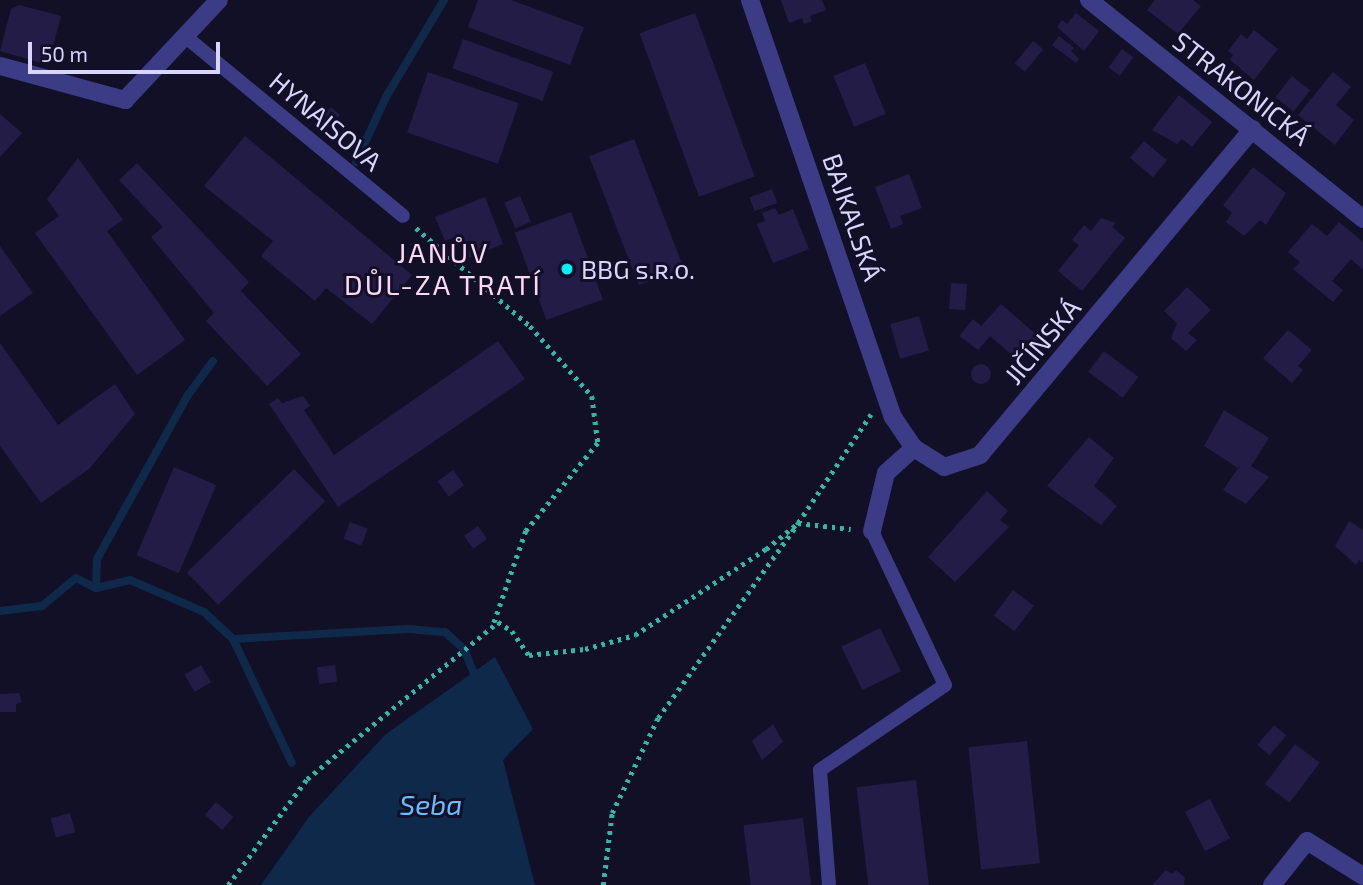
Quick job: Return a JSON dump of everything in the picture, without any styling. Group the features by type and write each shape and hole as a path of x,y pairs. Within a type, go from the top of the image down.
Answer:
{"street":[{"path":"0,66 125,100 219,0"},
{"name":"BAJKALSKÁ","path":"750,0 893,417 914,448"},
{"name":"STRAKONICKÁ","path":"1088,0 1363,219"},
{"name":"JIČÍNSKÁ","path":"914,448 944,467 980,456 1253,129"},
{"path":"872,531 886,473 914,448"},
{"path":"1272,885 1307,841 1363,876"}],"lane":[{"name":"HYNAISOVA","path":"186,37 403,216"},
{"path":"829,885 820,770 945,685 872,531"}],"path":[{"path":"403,216 530,326 592,396 598,443 526,531 492,631"},
{"path":"603,885 612,813 658,718 798,523 886,392"},
{"path":"228,885 307,779 492,631 498,622 512,631 529,655 585,649 635,635 798,523 872,531"}],"water":[{"name":"Seba","path":"495,657 533,729 503,760 535,885 261,885 309,817 386,734"}],"building":[{"path":"478,0 511,0 584,27 570,65 468,27"},
{"path":"781,0 822,0 826,10 810,16 812,21 804,24 802,18 789,23"},
{"path":"1155,0 1193,0 1201,6 1178,34 1147,10"},
{"path":"19,5 61,16 48,65 0,51 11,9"},
{"path":"695,13 755,177 699,197 640,33"},
{"path":"1076,13 1099,31 1084,51 1057,27 1062,20 1067,24"},
{"path":"1254,30 1278,49 1254,80 1230,60 1233,55 1228,51 1241,34 1247,39"},
{"path":"1059,36 1074,48 1071,51 1079,59 1076,63 1052,45"},
{"path":"463,39 553,72 543,101 452,68"},
{"path":"1033,41 1043,49 1025,72 1015,64"},
{"path":"1122,49 1133,57 1120,76 1108,68"},
{"path":"865,63 886,114 854,127 833,76"},
{"path":"428,72 519,103 498,164 407,133"},
{"path":"1333,72 1351,87 1336,105 1354,120 1335,145 1298,115"},
{"path":"1292,76 1310,90 1294,111 1275,97"},
{"path":"1179,95 1212,122 1192,147 1182,139 1177,144 1152,130"},
{"path":"331,107 340,115 324,133 315,125"},
{"path":"0,114 22,133 0,157"},
{"path":"245,136 412,275 372,324 326,288 315,301 261,256 273,241 204,186"},
{"path":"634,139 683,268 639,285 589,156"},
{"path":"1144,141 1167,160 1153,177 1130,158"},
{"path":"78,158 123,220 107,231 185,340 137,375 35,233 59,216 47,199"},
{"path":"137,163 249,282 241,291 301,354 267,386 206,321 214,313 151,237 163,227 119,180"},
{"path":"1253,167 1286,193 1266,225 1260,220 1244,236 1226,222 1232,213 1223,205"},
{"path":"909,174 922,208 900,216 903,224 891,229 875,187"},
{"path":"772,189 777,203 755,211 749,197"},
{"path":"520,196 531,222 515,228 504,203"},
{"path":"485,197 503,244 466,259 457,236 445,241 435,217"},
{"path":"775,208 779,215 793,209 809,249 773,263 757,224 765,221 762,213"},
{"path":"571,212 603,299 546,320 515,233"},
{"path":"1101,218 1116,223 1112,227 1125,238 1082,291 1058,271 1079,245 1072,240 1084,225 1091,231"},
{"path":"1339,222 1363,242 1363,270 1351,259 1332,281 1343,290 1333,302 1293,269 1300,262 1288,252 1312,224 1327,236"},
{"path":"0,246 33,293 0,316"},
{"path":"951,283 967,284 965,310 949,309"},
{"path":"1187,287 1211,310 1188,333 1197,340 1186,351 1171,338 1177,323 1164,311"},
{"path":"1001,304 1044,341 1019,361 990,336 978,350 959,336 973,319 981,326"},
{"path":"919,316 929,351 900,359 890,324"},
{"path":"1288,330 1312,350 1298,366 1303,370 1292,383 1263,358"},
{"path":"498,341 525,379 338,507 269,404 278,398 282,403 303,396 310,406 304,410 334,455"},
{"path":"0,343 58,425 115,384 135,414 89,469 41,503 0,446"},
{"path":"1104,351 1138,377 1123,398 1088,372"},
{"path":"981,364 988,367 991,374 988,381 981,384 974,381 971,374 974,367"},
{"path":"1224,410 1269,438 1251,466 1269,477 1246,504 1223,490 1239,467 1241,462 1238,468 1204,446"},
{"path":"1089,437 1114,458 1094,486 1117,506 1101,525 1047,486"},
{"path":"174,467 216,485 179,573 136,555"},
{"path":"294,469 325,501 218,605 187,573"},
{"path":"453,470 464,485 449,497 438,481"},
{"path":"987,491 1008,511 1000,520 1009,527 955,582 928,557"},
{"path":"1349,521 1363,530 1363,563 1359,560 1356,565 1335,546"},
{"path":"350,522 368,529 361,546 344,539"},
{"path":"478,526 487,539 473,549 464,536"},
{"path":"1013,590 1034,606 1015,631 994,616"},
{"path":"880,628 901,671 862,690 841,647"},
{"path":"201,665 211,682 195,692 185,674"},
{"path":"335,665 337,682 319,684 317,667"},
{"path":"19,693 22,702 16,704 16,712 0,712 0,694"},
{"path":"773,724 783,742 762,760 752,741"},
{"path":"1274,725 1286,735 1270,755 1257,745"},
{"path":"1027,741 1040,863 981,869 968,747"},
{"path":"1295,744 1320,763 1290,803 1265,784"},
{"path":"916,780 929,885 868,885 856,787"},
{"path":"1210,799 1230,838 1205,851 1185,812"},
{"path":"216,802 233,817 222,830 205,815"},
{"path":"70,813 75,832 56,837 51,818"},
{"path":"803,818 811,885 751,885 743,825"},
{"path":"1166,870 1172,874 1176,870 1185,878 1184,885 1152,885"}],"waterway":[{"path":"356,162 386,97 444,0"},
{"path":"96,588 97,559 188,395 213,361"},
{"path":"0,611 42,606 76,578 96,588 130,580 204,612 233,639 292,763"},
{"path":"233,639 408,629 445,632 464,649 477,681"}],"place":[{"name":"BBG s.ʀ.ᴏ.","path":"567,269"}],"district":[{"name":"JANŮV DŮL-ZA TRATÍ","path":"443,268"}]}
